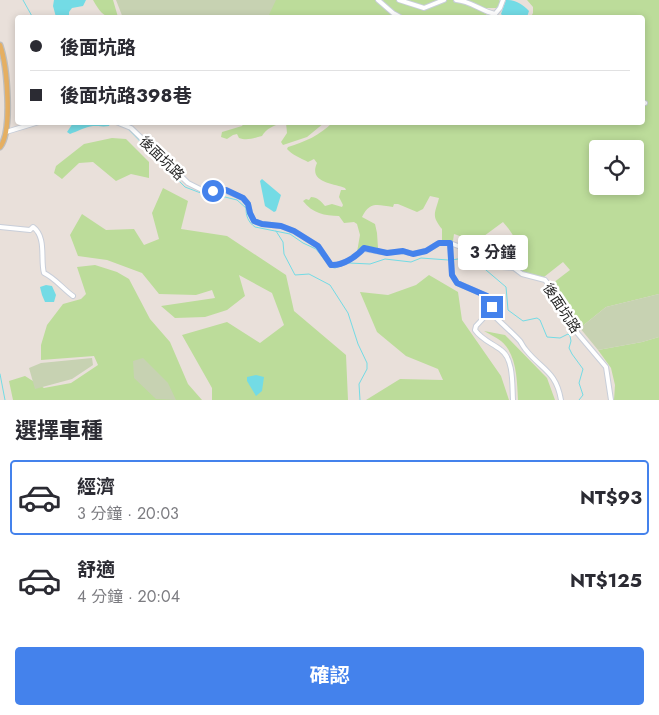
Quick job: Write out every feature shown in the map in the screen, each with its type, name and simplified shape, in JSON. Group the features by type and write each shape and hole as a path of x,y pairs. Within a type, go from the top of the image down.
{"main road":[{"path":"0,46 6,74 6,132 0,148"}],"street":[{"path":"378,0 397,15"},
{"path":"399,0 424,8 444,0"},
{"path":"456,0 466,1 486,12 495,14 503,0"},
{"path":"6,132 29,125"},
{"name":"後面坑路","path":"125,125 188,183 200,189 226,190 243,198 248,204 254,221 281,226 294,231 318,246 331,265 337,266 345,262 358,255 364,248 387,253 403,251 413,254 426,251 439,243 450,243 466,249 486,261 502,267 514,268 522,274 547,282 568,322 606,367 611,400"},
{"path":"0,227 30,230 33,227 37,230 44,252 42,267 44,274 52,277 73,296"},
{"path":"450,243 452,275 457,283 487,296 490,300 492,307 476,326 475,330 480,337 503,351 508,359 513,400"},
{"path":"490,310 496,319 544,366 555,381 561,400"}],"green space":[{"path":"93,0 113,0 117,15 105,15"},
{"path":"116,0 276,0 269,15 122,15"},
{"path":"264,0 375,0 394,15 264,15"},
{"path":"383,0 499,0 501,2 497,8 484,8 484,13 488,15 400,15 385,6"},
{"path":"527,0 659,0 659,294 606,307 580,328 568,312 553,283 570,270 563,262 544,277 526,273 518,266 506,264 514,251 516,243 513,235 503,222 484,236 490,243 490,248 481,254 475,253 473,250 484,248 475,241 454,234 453,241 442,241 442,229 435,217 439,198 430,196 423,209 417,212 398,204 394,204 393,207 371,206 362,217 375,224 378,248 364,246 357,252 360,235 357,224 354,222 344,223 339,216 319,213 303,201 313,197 325,206 332,204 342,207 343,205 339,197 341,190 346,190 345,188 319,178 316,175 317,163 314,159 308,162 287,149 317,135 330,125 645,125 645,15 532,15 533,7"},
{"path":"276,125 262,136 253,138 242,139 237,134 227,139 221,137 222,132 242,126"},
{"path":"286,125 322,125 307,137 283,145 281,142 287,133"},
{"path":"112,138 126,139 149,162 149,178 131,174 116,181 93,162 79,163 62,179 54,173 56,166 84,144"},
{"path":"163,188 188,201 181,229 227,236 286,275 294,311 346,355 348,400 212,400 212,388 182,335 227,322 260,343 284,325 272,293 239,275 245,296 227,310 205,317 175,318 161,306 215,298 212,290 196,295 159,294 142,273 107,260 78,256 70,235 82,214 106,230 134,229 144,245 159,239 152,213"},
{"path":"95,265 117,272 129,279 150,319 170,342 188,384 202,400 13,400 9,381 25,376 44,388 71,383 98,365 94,356 41,360 41,345 47,325 63,304 81,299 86,294 77,267"},
{"path":"429,275 458,292 462,320 501,376 509,400 366,400 400,379 443,380 438,369 406,356 377,332 360,292 388,295 416,285"},
{"path":"659,294 659,337 598,350 580,328 606,307"},
{"path":"484,331 505,335 547,378 555,400 518,400 515,368 510,353 501,341"},
{"path":"659,337 659,400 614,400 615,385 611,368 598,350"},
{"path":"92,358 93,365 72,379 35,389 29,368 41,363"},
{"path":"143,358 168,383 176,400 156,399 134,378 133,361"}],"water":[{"path":"54,0 86,0 83,6 72,8 69,15 55,15 53,6"},
{"path":"506,0 516,2 529,11 528,15 501,14"},
{"path":"72,125 110,125 84,128 70,134 67,132"},
{"path":"262,179 281,195 274,212 265,206 260,181"},
{"path":"52,286 56,295 54,302 45,302 40,287"},
{"path":"256,375 264,377 262,391 256,396 247,381 247,377"}],"waterway":[{"path":"23,0 31,15"},
{"path":"126,127 185,187 206,195 237,200 246,208 248,219 255,227 290,234 316,249 330,267 335,268 349,263 370,264 385,259 411,262 421,258 448,260"},
{"path":"276,231 283,242 284,254 295,275 309,274 330,285 348,313 358,344 367,363 367,369 359,384 360,400"},
{"path":"452,260 469,257 473,259 506,287 508,310 523,321 537,318 540,320 547,337 560,338 568,334 570,336 569,348 583,369 579,383 583,395 579,400"},
{"path":"0,374 5,400"}],"route":[{"path":"213,191 226,190 233,195 243,198 248,204 254,221 281,226 294,231 318,246 331,265 334,266 358,255 364,248 387,253 403,251 413,254 426,251 439,243 450,243 452,275 457,283 487,296 492,307"}]}
